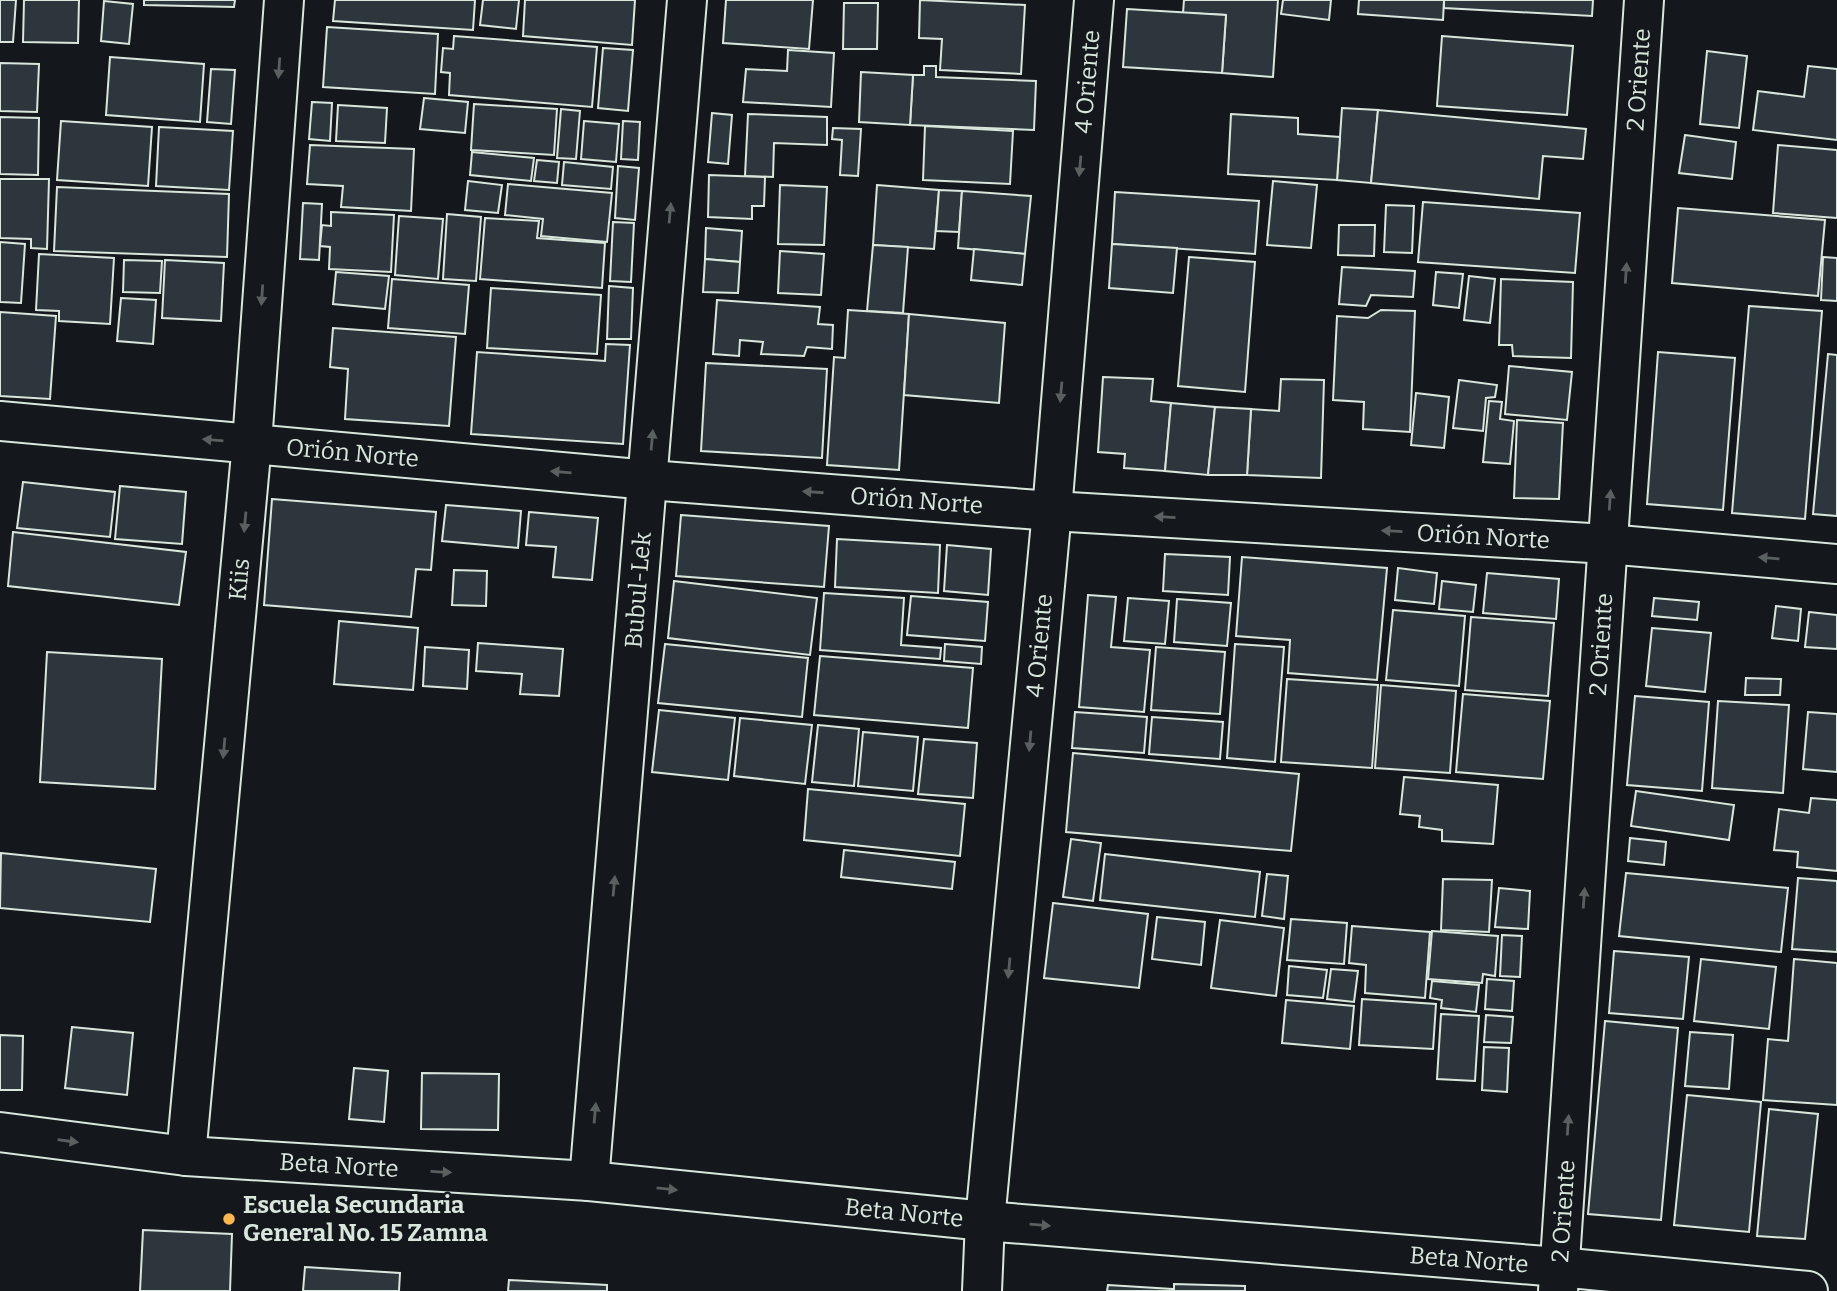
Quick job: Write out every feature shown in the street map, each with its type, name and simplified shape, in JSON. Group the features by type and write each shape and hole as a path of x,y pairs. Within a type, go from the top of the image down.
{"street":[{"name":"Kiis","path":"186,1156 252,443 284,0"},
{"name":"Bubul-Lek","path":"589,1181 687,0"},
{"name":"4 Oriente","path":"982,1291 985,1221 1052,511 1094,0"},
{"name":"2 Oriente","path":"1558,1279 1644,0"},
{"name":"Orión Norte","path":"0,421 649,480 1052,511 1607,544 1837,565"},
{"name":"Beta Norte","path":"0,1132 186,1156 589,1181 1558,1279 1808,1291"}],"building":[{"path":"0,0 16,0 13,42 0,42"},
{"path":"24,0 79,0 78,43 23,42"},
{"path":"144,0 235,0 234,7 144,5"},
{"path":"335,0 475,0 473,30 333,21"},
{"path":"483,0 519,0 516,29 480,25"},
{"path":"525,0 635,0 632,45 523,36"},
{"path":"726,0 813,0 809,49 723,43"},
{"path":"920,0 1025,5 1021,74 940,70 942,39 919,38"},
{"path":"1184,0 1278,0 1273,77 1222,73 1226,15 1183,13"},
{"path":"1283,0 1331,0 1329,20 1281,14"},
{"path":"1359,0 1444,0 1443,20 1358,14"},
{"path":"1444,0 1593,0 1592,16 1444,8"},
{"path":"104,1 133,4 129,44 101,41"},
{"path":"844,3 878,3 877,49 843,49"},
{"path":"1127,9 1226,15 1222,73 1123,67"},
{"path":"327,27 438,34 435,94 323,87"},
{"path":"454,36 597,47 592,107 449,95 450,73 441,72 443,48 453,49"},
{"path":"1442,36 1573,46 1567,115 1437,106"},
{"path":"603,48 633,50 628,111 598,108"},
{"path":"788,50 834,53 831,107 743,102 746,69 787,71"},
{"path":"1707,51 1747,56 1739,128 1700,124"},
{"path":"110,57 204,64 200,122 106,115"},
{"path":"0,63 39,64 37,112 0,111"},
{"path":"924,66 936,66 936,77 1036,81 1034,130 910,125 913,75 924,75"},
{"path":"1808,66 1837,69 1837,140 1753,130 1758,91 1804,97"},
{"path":"211,69 235,70 231,124 207,122"},
{"path":"861,72 913,75 910,125 859,122"},
{"path":"424,98 468,102 465,133 420,129"},
{"path":"312,102 332,103 330,141 309,139"},
{"path":"474,104 557,109 554,155 471,150"},
{"path":"338,105 387,108 385,143 336,141"},
{"path":"1342,108 1378,110 1371,183 1337,180"},
{"path":"561,109 580,111 576,159 557,158"},
{"path":"1378,110 1586,129 1583,159 1543,156 1539,199 1371,183"},
{"path":"712,113 732,115 728,164 708,162"},
{"path":"748,114 827,117 827,145 774,143 773,177 745,176"},
{"path":"1231,114 1298,118 1298,134 1340,137 1337,180 1228,174"},
{"path":"0,117 39,118 38,175 0,174"},
{"path":"61,121 152,127 148,186 57,180"},
{"path":"584,121 619,124 616,162 581,159"},
{"path":"623,121 640,122 638,160 621,159"},
{"path":"925,126 1013,131 1010,184 923,180"},
{"path":"159,127 233,131 229,190 156,186"},
{"path":"833,128 861,129 858,176 840,175 842,140 832,139"},
{"path":"1685,135 1736,142 1732,179 1679,173"},
{"path":"310,145 414,149 411,211 341,207 343,186 307,184"},
{"path":"1778,145 1837,150 1837,218 1773,213"},
{"path":"472,152 534,158 531,181 470,175"},
{"path":"537,160 559,162 557,183 534,181"},
{"path":"564,162 613,167 611,189 562,185"},
{"path":"618,166 639,168 635,220 615,218"},
{"path":"709,175 765,177 764,206 752,206 752,219 708,217"},
{"path":"0,179 49,179 47,249 31,248 31,239 0,238"},
{"path":"468,181 502,185 498,213 465,210"},
{"path":"1273,181 1317,185 1311,248 1267,245"},
{"path":"508,184 612,193 607,242 541,236 543,219 505,215"},
{"path":"780,185 827,187 824,245 778,244"},
{"path":"877,185 939,190 934,249 873,245"},
{"path":"57,187 229,194 227,257 54,251"},
{"path":"939,190 962,191 959,232 936,231"},
{"path":"962,191 1031,196 1025,254 958,248"},
{"path":"1115,192 1259,201 1255,254 1112,244"},
{"path":"1423,202 1580,213 1575,273 1418,262"},
{"path":"303,203 322,204 319,260 300,259"},
{"path":"1386,205 1414,206 1412,253 1384,252"},
{"path":"1678,208 1825,220 1818,296 1672,283"},
{"path":"331,212 394,215 391,272 329,269 330,247 320,246 322,225 331,226"},
{"path":"447,214 481,217 476,281 443,279"},
{"path":"399,216 443,219 438,279 395,275"},
{"path":"485,218 539,221 537,238 605,243 602,288 480,279"},
{"path":"613,222 634,223 631,282 610,281"},
{"path":"1339,225 1375,225 1374,256 1338,255"},
{"path":"706,228 742,231 740,262 705,259"},
{"path":"0,242 25,244 21,303 0,302"},
{"path":"1112,244 1177,248 1173,293 1109,288"},
{"path":"873,245 908,247 903,313 867,311"},
{"path":"974,249 1025,254 1022,285 971,280"},
{"path":"780,251 824,254 821,295 778,293"},
{"path":"39,254 114,258 110,324 59,321 59,311 36,310"},
{"path":"1189,257 1255,262 1245,392 1178,386"},
{"path":"1823,257 1837,258 1837,301 1821,300"},
{"path":"705,259 740,262 738,293 703,292"},
{"path":"124,260 162,261 160,293 123,292"},
{"path":"165,260 224,263 221,321 162,318"},
{"path":"1342,267 1415,271 1413,297 1371,295 1366,306 1339,304"},
{"path":"336,272 389,276 385,309 333,304"},
{"path":"1436,272 1463,274 1459,308 1433,305"},
{"path":"1469,276 1495,279 1490,323 1464,320"},
{"path":"392,279 469,285 465,334 388,328"},
{"path":"1501,279 1573,282 1571,358 1513,356 1512,345 1499,345"},
{"path":"609,286 633,288 631,339 607,339"},
{"path":"491,288 601,295 597,354 487,348"},
{"path":"121,298 156,300 153,344 117,341"},
{"path":"717,300 820,307 818,324 833,325 832,349 807,347 804,356 761,354 763,342 740,340 739,356 713,354"},
{"path":"1749,306 1822,311 1805,519 1732,513"},
{"path":"848,310 909,314 899,470 827,465 834,357 845,358"},
{"path":"1381,310 1415,311 1410,432 1363,429 1364,402 1333,400 1337,316 1368,318"},
{"path":"0,312 56,316 50,399 0,396"},
{"path":"909,314 1005,323 999,403 904,395"},
{"path":"333,328 456,337 449,426 345,419 348,369 330,367"},
{"path":"606,344 630,345 623,444 471,434 477,352 605,361"},
{"path":"1658,352 1735,358 1723,510 1647,504"},
{"path":"1828,354 1837,355 1837,516 1813,514"},
{"path":"706,363 827,369 822,458 701,451"},
{"path":"1509,366 1572,372 1567,420 1505,414"},
{"path":"1103,377 1153,379 1151,401 1171,403 1165,471 1124,468 1125,454 1098,452"},
{"path":"1281,379 1324,380 1321,478 1247,475 1251,409 1279,411"},
{"path":"1459,380 1497,385 1495,397 1486,398 1483,431 1453,428"},
{"path":"1416,393 1449,397 1444,448 1411,445"},
{"path":"1489,401 1502,402 1500,419 1514,421 1510,464 1483,462"},
{"path":"1171,403 1215,407 1208,475 1165,471"},
{"path":"1215,407 1251,409 1247,475 1208,475"},
{"path":"1517,420 1563,423 1559,499 1514,498"},
{"path":"23,482 115,492 110,537 17,528"},
{"path":"120,486 186,492 182,544 115,539"},
{"path":"272,499 436,512 431,570 416,569 411,617 264,605"},
{"path":"446,505 521,511 518,548 442,541"},
{"path":"529,512 598,518 592,580 553,577 556,547 526,545"},
{"path":"681,515 829,526 824,587 676,576"},
{"path":"13,532 186,552 179,605 8,586"},
{"path":"837,539 940,545 938,593 835,587"},
{"path":"947,545 991,549 988,595 944,591"},
{"path":"1165,554 1230,557 1228,595 1163,591"},
{"path":"1242,557 1387,568 1377,680 1288,673 1290,640 1236,636"},
{"path":"1398,568 1437,573 1434,604 1395,600"},
{"path":"454,570 487,571 486,606 452,605"},
{"path":"1487,573 1559,579 1556,619 1483,613"},
{"path":"674,581 817,598 810,655 668,638"},
{"path":"1442,581 1476,585 1473,612 1439,609"},
{"path":"824,593 904,598 901,645 941,648 940,659 820,650"},
{"path":"1088,595 1116,597 1111,647 1150,650 1144,712 1079,707"},
{"path":"911,596 988,602 985,641 907,635"},
{"path":"1128,598 1169,601 1165,644 1124,641"},
{"path":"1654,598 1699,602 1697,620 1652,616"},
{"path":"1177,599 1231,603 1227,646 1174,642"},
{"path":"1776,606 1801,609 1798,641 1772,638"},
{"path":"1393,610 1465,616 1459,686 1386,680"},
{"path":"1809,612 1837,615 1837,649 1805,647"},
{"path":"1471,617 1554,623 1548,696 1465,690"},
{"path":"339,621 418,628 413,690 334,684"},
{"path":"1652,628 1711,633 1705,692 1646,686"},
{"path":"478,643 563,649 559,696 520,694 522,674 476,671"},
{"path":"665,644 808,658 802,717 658,703"},
{"path":"945,644 982,647 981,664 944,661"},
{"path":"1235,644 1284,647 1275,762 1227,758"},
{"path":"425,647 469,650 467,689 423,686"},
{"path":"1156,647 1225,652 1220,714 1151,710"},
{"path":"47,652 162,659 155,789 40,782"},
{"path":"820,656 973,668 968,728 814,715"},
{"path":"1746,678 1781,679 1780,695 1745,695"},
{"path":"1287,679 1378,685 1372,768 1281,762"},
{"path":"1381,685 1456,691 1450,773 1375,768"},
{"path":"1463,694 1550,701 1543,779 1456,772"},
{"path":"1635,696 1709,702 1702,791 1627,785"},
{"path":"1718,701 1789,705 1783,793 1712,788"},
{"path":"659,710 735,718 728,780 652,772"},
{"path":"1075,712 1147,717 1144,753 1072,748"},
{"path":"1808,712 1837,714 1837,772 1803,769"},
{"path":"1152,717 1223,722 1220,759 1149,754"},
{"path":"740,718 812,725 805,784 734,776"},
{"path":"818,725 859,729 854,786 812,782"},
{"path":"863,732 918,737 913,791 858,786"},
{"path":"924,739 977,743 973,798 918,794"},
{"path":"1073,753 1299,774 1291,851 1066,832"},
{"path":"1404,777 1498,785 1493,844 1442,841 1442,830 1419,827 1420,816 1400,814"},
{"path":"808,789 965,804 960,856 804,840"},
{"path":"1636,791 1734,805 1729,840 1631,826"},
{"path":"1811,798 1837,800 1837,871 1797,867 1798,852 1774,850 1779,809 1809,813"},
{"path":"1630,838 1666,842 1664,865 1628,861"},
{"path":"1071,839 1101,843 1093,901 1063,897"},
{"path":"844,850 955,862 952,889 841,877"},
{"path":"1,853 156,869 150,922 0,908"},
{"path":"1105,854 1260,872 1255,917 1100,900"},
{"path":"1626,873 1788,888 1781,952 1619,936"},
{"path":"1267,874 1288,876 1284,919 1262,916"},
{"path":"1798,878 1837,881 1837,952 1792,949"},
{"path":"1443,879 1492,880 1489,932 1441,930"},
{"path":"1499,888 1530,891 1528,929 1495,927"},
{"path":"1053,903 1148,914 1139,988 1044,978"},
{"path":"1157,917 1205,922 1201,965 1152,959"},
{"path":"1291,919 1347,923 1344,964 1287,960"},
{"path":"1220,920 1284,928 1276,996 1211,988"},
{"path":"1352,926 1430,932 1425,998 1365,993 1366,965 1349,963"},
{"path":"1432,931 1498,936 1495,976 1483,974 1482,983 1428,979"},
{"path":"1502,935 1522,936 1520,977 1500,976"},
{"path":"1614,951 1689,957 1683,1019 1609,1013"},
{"path":"1701,959 1776,967 1769,1029 1694,1021"},
{"path":"1794,959 1837,963 1837,1105 1763,1100 1768,1039 1788,1041"},
{"path":"1289,966 1327,970 1323,998 1287,995"},
{"path":"1331,969 1358,971 1354,1002 1327,999"},
{"path":"1487,979 1514,981 1512,1011 1485,1009"},
{"path":"1432,981 1479,985 1476,1012 1441,1008 1442,1000 1430,998"},
{"path":"1362,999 1436,1004 1433,1049 1359,1045"},
{"path":"1286,1000 1354,1006 1350,1049 1282,1043"},
{"path":"1441,1014 1479,1016 1475,1081 1437,1079"},
{"path":"1486,1015 1513,1017 1511,1043 1484,1042"},
{"path":"1605,1021 1678,1028 1661,1220 1588,1214"},
{"path":"72,1027 133,1033 127,1095 65,1088"},
{"path":"1690,1032 1733,1035 1729,1089 1685,1086"},
{"path":"0,1035 23,1036 22,1090 0,1090"},
{"path":"1484,1047 1509,1048 1507,1092 1482,1090"},
{"path":"354,1068 388,1071 384,1122 349,1119"},
{"path":"422,1073 499,1074 498,1130 421,1129"},
{"path":"1687,1095 1761,1102 1749,1232 1674,1225"},
{"path":"1769,1109 1818,1114 1805,1239 1757,1236"},
{"path":"143,1230 232,1234 230,1291 140,1291"},
{"path":"305,1267 400,1273 399,1291 303,1291"},
{"path":"509,1280 607,1285 607,1291 508,1291"},
{"path":"1174,1284 1245,1286 1245,1291 1174,1291"},
{"path":"1108,1285 1172,1289 1172,1291 1107,1291"}],"place":[{"name":"Escuela Secundaria General No. 15 Zamna","path":"229,1219"}]}
